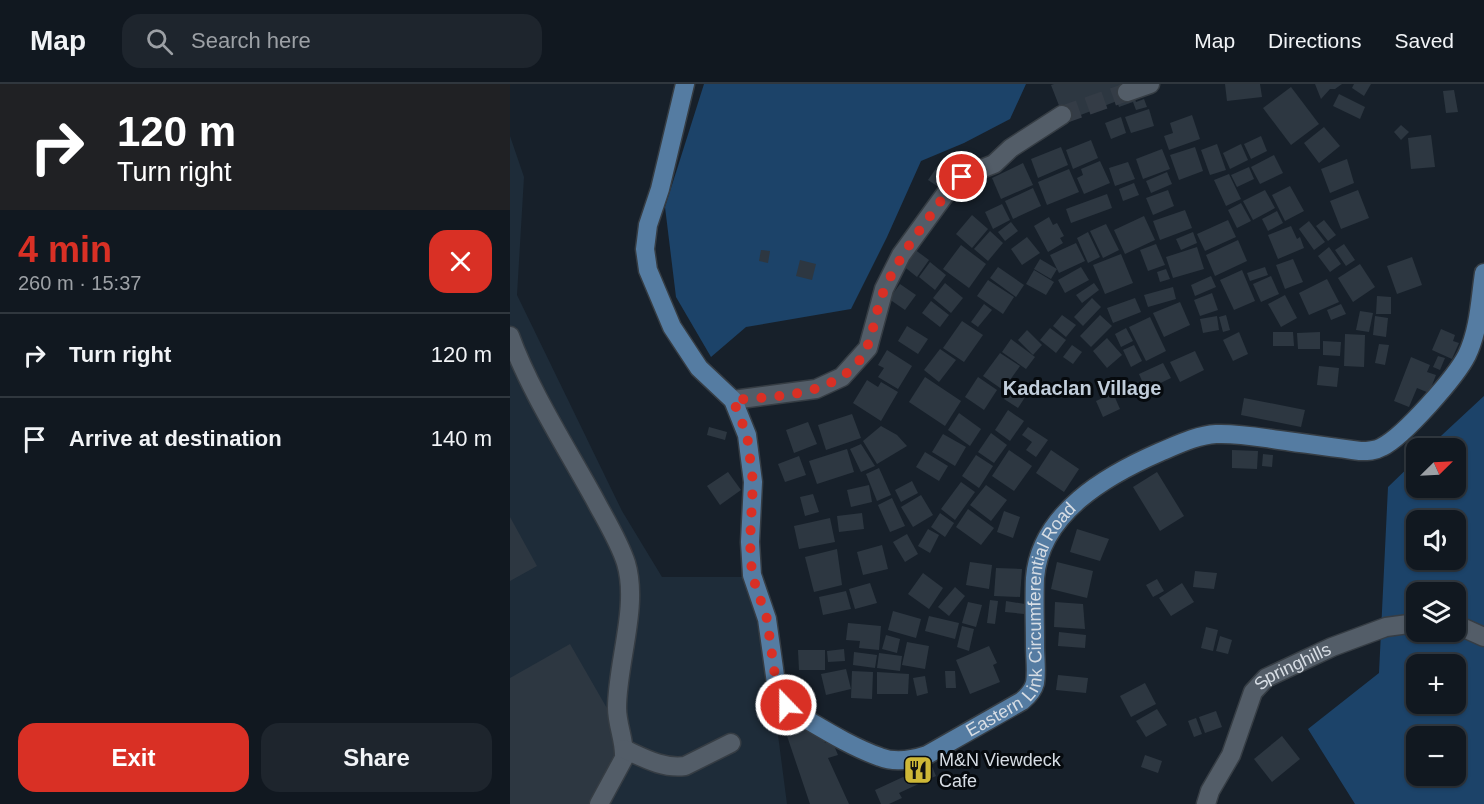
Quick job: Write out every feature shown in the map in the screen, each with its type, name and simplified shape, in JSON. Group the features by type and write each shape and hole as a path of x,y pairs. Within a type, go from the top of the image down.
{"main road":[{"name":"Eastern Link Circumferential Road","path":"685,84 660,189 648,225 645,249 648,270 672,327 699,368 733,400 747,435 753,482 750,542 752,575 767,619 776,683 782,700 792,711 881,758 900,760 927,755 1022,701 1030,694 1035,684 1036,673 1037,563 1043,546 1055,527 1095,485 1169,448 1212,434 1234,433 1360,451 1372,451 1383,447 1407,428 1453,376 1467,356 1475,334 1484,273"}],"street":[{"path":"1127,92 1150,84"},
{"path":"733,400 816,389 842,377 868,348 884,289 901,255 950,189 962,177 994,164 1011,147 1062,115"},
{"path":"510,336 531,383 610,527 626,563 630,582 627,633 618,684 617,710 624,749 621,765 599,804"},
{"name":"Springhills","path":"1206,804 1210,791 1231,755 1253,692 1266,678 1332,647 1386,627 1406,624"},
{"path":"1466,629 1484,637"},
{"path":"624,749 663,765 677,767 685,766 731,743"}],"shaded area":[{"path":"704,84 1026,84 1010,119 964,143 921,161 851,309 746,327 711,357 676,297 665,207"},
{"path":"510,136 524,177 517,295 622,511 662,577 743,577 766,643 787,804 510,804"},
{"path":"1484,396 1484,804 1355,804 1308,729 1379,673 1388,487 1406,470 1406,498 1466,498 1466,438 1439,438"}],"building":[{"path":"1124,84 1136,102 1144,99 1147,107 1136,110 1133,102 1119,107 1117,101 1065,121 1051,85"},
{"path":"1225,84 1260,84 1262,97 1227,101"},
{"path":"1315,84 1342,84 1335,89 1330,89 1321,99"},
{"path":"1354,84 1371,84 1364,96 1352,88"},
{"path":"1291,87 1319,124 1291,145 1263,108"},
{"path":"1454,90 1458,112 1446,113 1443,91"},
{"path":"1339,94 1365,107 1360,119 1333,106"},
{"path":"1149,109 1154,126 1131,133 1125,117"},
{"path":"1192,115 1200,139 1169,150 1164,136 1173,133 1170,123"},
{"path":"1121,117 1126,133 1111,139 1105,123"},
{"path":"1401,125 1409,132 1401,140 1394,132"},
{"path":"1324,127 1340,146 1319,163 1304,143"},
{"path":"1431,135 1435,167 1411,169 1408,138"},
{"path":"1261,136 1267,151 1251,159 1244,144"},
{"path":"1091,140 1098,158 1073,169 1066,150"},
{"path":"1217,144 1226,170 1210,175 1201,150"},
{"path":"1241,144 1248,160 1230,169 1223,153"},
{"path":"1061,147 1068,165 1038,178 1031,159"},
{"path":"1195,147 1203,171 1179,180 1170,155"},
{"path":"1162,149 1170,169 1143,179 1136,159"},
{"path":"1274,155 1283,173 1260,184 1251,167"},
{"path":"1347,159 1354,183 1330,193 1321,169"},
{"path":"1100,161 1110,183 1084,194 1077,178 1083,175 1081,169"},
{"path":"1128,162 1135,179 1115,186 1109,168"},
{"path":"1023,163 1033,185 1001,199 992,178"},
{"path":"939,164 951,172 940,188 928,180"},
{"path":"1249,167 1254,179 1237,187 1231,175"},
{"path":"1069,169 1079,192 1047,205 1038,182"},
{"path":"1167,172 1172,184 1151,193 1146,181"},
{"path":"1229,174 1241,199 1226,206 1214,180"},
{"path":"1134,183 1139,195 1123,201 1119,189"},
{"path":"1290,186 1304,211 1285,221 1272,195"},
{"path":"1033,188 1041,206 1013,219 1005,201"},
{"path":"1168,190 1174,206 1153,215 1146,198"},
{"path":"1265,190 1275,208 1253,220 1243,201"},
{"path":"1358,190 1369,218 1341,229 1330,201"},
{"path":"1107,194 1112,208 1071,223 1066,209"},
{"path":"1241,203 1251,221 1237,228 1228,210"},
{"path":"1002,204 1010,220 993,229 985,212"},
{"path":"1185,210 1192,228 1160,240 1153,221"},
{"path":"1277,211 1283,223 1268,231 1262,219"},
{"path":"972,215 988,229 972,248 956,234"},
{"path":"1144,216 1155,240 1125,254 1114,230"},
{"path":"1049,217 1053,225 1057,223 1064,236 1060,238 1063,243 1048,252 1034,226"},
{"path":"1228,220 1236,237 1205,251 1197,234"},
{"path":"1324,220 1336,235 1328,241 1316,226"},
{"path":"1309,221 1325,242 1314,250 1299,229"},
{"path":"1011,222 1018,231 1005,241 998,232"},
{"path":"1106,224 1119,250 1103,258 1090,231"},
{"path":"1291,226 1297,239 1300,237 1304,248 1278,259 1268,235"},
{"path":"990,231 1003,243 988,261 974,249"},
{"path":"1088,232 1100,257 1088,263 1077,238"},
{"path":"1193,232 1197,243 1181,250 1176,239"},
{"path":"1027,237 1040,253 1022,265 1011,249"},
{"path":"1238,240 1247,261 1215,276 1206,255"},
{"path":"1076,243 1085,261 1059,273 1050,255"},
{"path":"1156,244 1165,265 1148,271 1140,250"},
{"path":"1344,244 1355,260 1346,266 1335,250"},
{"path":"961,245 986,264 969,288 943,269"},
{"path":"1197,247 1204,269 1173,278 1166,257"},
{"path":"1329,247 1341,264 1330,272 1318,256"},
{"path":"914,249 929,260 917,277 902,265"},
{"path":"761,250 770,251 768,263 759,261"},
{"path":"1121,254 1133,283 1105,294 1093,265"},
{"path":"1412,257 1422,285 1397,294 1387,266"},
{"path":"1040,259 1057,269 1051,279 1034,269"},
{"path":"1293,259 1303,282 1285,289 1276,265"},
{"path":"800,260 816,264 812,280 796,276"},
{"path":"930,262 946,275 935,290 919,277"},
{"path":"1360,264 1375,287 1353,302 1338,278"},
{"path":"998,267 1024,285 1016,297 990,278"},
{"path":"1081,267 1089,280 1065,293 1058,280"},
{"path":"1265,267 1268,275 1250,281 1247,273"},
{"path":"1166,269 1170,279 1160,282 1157,272"},
{"path":"1034,270 1054,282 1046,295 1026,284"},
{"path":"1242,270 1255,301 1234,310 1220,280"},
{"path":"1211,276 1216,287 1195,296 1191,285"},
{"path":"1271,276 1279,294 1261,302 1253,284"},
{"path":"1327,279 1339,302 1309,315 1299,293"},
{"path":"988,280 1014,297 1003,314 977,296"},
{"path":"945,283 963,298 951,313 933,298"},
{"path":"1094,283 1099,290 1082,303 1076,295"},
{"path":"900,284 916,295 905,310 889,299"},
{"path":"1173,287 1176,299 1148,307 1144,295"},
{"path":"1212,293 1218,310 1200,316 1194,300"},
{"path":"1285,295 1297,318 1281,327 1268,304"},
{"path":"1377,296 1391,297 1391,314 1376,314"},
{"path":"1092,298 1101,307 1083,326 1074,317"},
{"path":"1135,298 1141,312 1113,323 1107,308"},
{"path":"931,301 949,315 940,327 922,313"},
{"path":"1180,302 1190,325 1164,337 1153,313"},
{"path":"984,304 992,310 978,327 971,322"},
{"path":"1341,304 1346,314 1331,320 1327,310"},
{"path":"1360,311 1373,313 1369,332 1356,330"},
{"path":"1062,315 1076,325 1066,337 1053,326"},
{"path":"1100,315 1112,326 1091,347 1080,336"},
{"path":"1226,315 1230,330 1223,332 1219,317"},
{"path":"1217,316 1219,330 1203,333 1200,319"},
{"path":"1375,316 1388,318 1386,337 1373,335"},
{"path":"1150,317 1166,351 1146,361 1129,327"},
{"path":"962,321 983,335 964,362 943,348"},
{"path":"907,326 928,339 918,354 898,341"},
{"path":"1050,328 1066,340 1056,353 1040,340"},
{"path":"1126,328 1133,341 1121,347 1115,334"},
{"path":"1441,329 1455,335 1453,341 1459,343 1452,359 1432,350"},
{"path":"1027,330 1042,345 1033,355 1018,340"},
{"path":"1239,332 1248,354 1233,361 1223,340"},
{"path":"1273,332 1293,332 1294,346 1273,346"},
{"path":"1320,332 1320,349 1298,349 1297,333"},
{"path":"1345,334 1365,335 1364,367 1344,366"},
{"path":"1107,338 1122,355 1107,368 1093,351"},
{"path":"1011,339 1035,357 1026,369 1002,352"},
{"path":"1323,341 1341,342 1340,356 1323,355"},
{"path":"1379,344 1389,345 1385,365 1375,363"},
{"path":"1072,345 1082,352 1073,364 1063,357"},
{"path":"1134,345 1142,361 1131,367 1123,350"},
{"path":"940,349 956,360 939,382 924,370"},
{"path":"887,350 912,366 898,389 878,377 884,368 878,365"},
{"path":"1195,351 1204,370 1180,382 1170,362"},
{"path":"1000,353 1020,366 1003,390 983,376"},
{"path":"1438,356 1445,358 1440,370 1433,367"},
{"path":"1411,357 1430,365 1427,372 1436,375 1429,393 1417,388 1409,407 1394,401"},
{"path":"1163,363 1171,378 1146,390 1139,374"},
{"path":"1319,366 1339,368 1337,387 1317,385"},
{"path":"925,377 961,401 945,426 909,402"},
{"path":"978,377 997,390 984,410 965,397"},
{"path":"867,380 878,387 881,382 898,392 881,421 853,403"},
{"path":"1017,380 1031,388 1018,408 1004,399"},
{"path":"1113,393 1120,409 1103,417 1096,401"},
{"path":"1244,398 1305,410 1301,427 1241,415"},
{"path":"1008,410 1024,421 1010,441 995,430"},
{"path":"959,413 981,429 970,446 948,430"},
{"path":"852,414 861,438 826,450 818,425"},
{"path":"808,422 817,444 794,453 786,430"},
{"path":"881,426 897,435 907,446 877,464 863,441"},
{"path":"709,427 727,432 725,440 707,435"},
{"path":"1028,427 1048,440 1036,457 1026,450 1032,442 1022,435"},
{"path":"991,433 1007,445 994,463 978,452"},
{"path":"943,434 966,447 955,466 932,452"},
{"path":"861,444 875,466 861,472 850,449"},
{"path":"847,449 854,472 817,484 809,461"},
{"path":"1009,450 1032,466 1014,491 992,476"},
{"path":"1051,450 1079,469 1064,492 1036,473"},
{"path":"1232,450 1258,451 1257,469 1232,468"},
{"path":"925,452 948,466 939,481 916,467"},
{"path":"1263,454 1273,455 1272,467 1262,466"},
{"path":"976,455 993,466 979,488 962,476"},
{"path":"799,456 806,475 785,482 778,464"},
{"path":"879,468 891,495 877,501 866,474"},
{"path":"728,472 741,490 720,505 707,486"},
{"path":"1157,472 1184,516 1160,531 1133,487"},
{"path":"912,481 918,493 901,502 895,490"},
{"path":"961,482 975,492 955,520 941,509"},
{"path":"869,485 872,502 851,507 847,490"},
{"path":"986,485 1007,500 991,521 970,505"},
{"path":"813,494 819,512 805,516 800,497"},
{"path":"921,495 933,515 913,527 901,507"},
{"path":"892,498 905,526 890,532 878,505"},
{"path":"968,509 994,528 981,545 956,527"},
{"path":"1004,511 1020,517 1013,538 997,532"},
{"path":"862,513 864,529 839,532 837,516"},
{"path":"940,513 954,523 945,537 931,527"},
{"path":"510,517 537,566 510,581"},
{"path":"830,518 835,542 799,549 794,526"},
{"path":"928,529 939,535 930,553 918,546"},
{"path":"1077,529 1109,539 1100,561 1070,552"},
{"path":"907,534 918,554 905,562 893,542"},
{"path":"882,545 888,569 863,575 857,552"},
{"path":"837,549 842,585 814,592 805,557"},
{"path":"970,562 992,565 989,589 966,585"},
{"path":"1057,562 1093,571 1087,598 1051,589"},
{"path":"996,568 1022,569 1020,597 994,596"},
{"path":"1195,571 1217,573 1214,589 1193,587"},
{"path":"923,573 943,588 929,609 908,594"},
{"path":"1157,579 1164,591 1153,597 1146,585"},
{"path":"870,583 877,603 855,609 849,589"},
{"path":"1182,583 1194,602 1171,616 1159,598"},
{"path":"955,587 965,596 949,616 938,607"},
{"path":"846,591 851,609 823,615 819,597"},
{"path":"990,600 998,601 995,624 987,623"},
{"path":"1006,601 1025,604 1024,614 1005,612"},
{"path":"968,602 982,605 976,627 962,623"},
{"path":"1055,602 1083,604 1085,629 1054,627"},
{"path":"893,611 921,619 916,638 888,630"},
{"path":"929,616 959,623 955,639 925,631"},
{"path":"848,623 881,626 879,650 859,648 860,641 846,640"},
{"path":"962,626 974,629 969,651 957,647"},
{"path":"1206,627 1218,630 1213,651 1201,648"},
{"path":"1059,632 1086,635 1085,648 1058,646"},
{"path":"886,635 900,639 897,653 882,649"},
{"path":"1220,636 1232,640 1228,654 1216,651"},
{"path":"907,642 929,646 925,669 902,665"},
{"path":"570,644 631,750 612,761 624,780 596,796 601,804 510,804 510,678"},
{"path":"989,646 997,663 993,665 1000,682 970,694 956,660"},
{"path":"844,649 845,661 828,662 827,651"},
{"path":"798,650 825,650 825,670 799,670"},
{"path":"854,652 877,655 875,668 853,665"},
{"path":"879,653 902,656 900,671 877,668"},
{"path":"846,669 851,689 826,695 821,674"},
{"path":"852,671 873,672 872,699 851,698"},
{"path":"945,671 955,671 956,688 946,688"},
{"path":"877,672 909,674 908,694 877,694"},
{"path":"1058,675 1088,678 1086,693 1056,690"},
{"path":"925,676 928,693 917,696 913,678"},
{"path":"1145,683 1156,704 1131,717 1120,696"},
{"path":"1157,709 1167,725 1146,737 1136,721"},
{"path":"1216,711 1222,727 1205,733 1199,717"},
{"path":"1196,718 1202,734 1194,737 1188,721"},
{"path":"803,725 824,739 825,743 833,743 838,755 828,758 849,804 810,804 785,730"},
{"path":"1282,736 1300,759 1272,782 1254,759"},
{"path":"1145,755 1162,761 1158,773 1141,767"},
{"path":"931,764 936,776 899,793 902,798 889,804 881,804 875,790"}],"tunnel":[{"path":"1062,115 1127,92"}],"place":[{"name":"M&N Viewdeck Cafe","path":"918,770"}],"district":[{"name":"Kadaclan Village","path":"1082,388"}],"route":[{"path":"786,705 776,683 767,619 752,575 750,542 753,482 747,435 733,400 816,389 842,377 868,348 884,289 901,255 950,189 962,177"}]}
